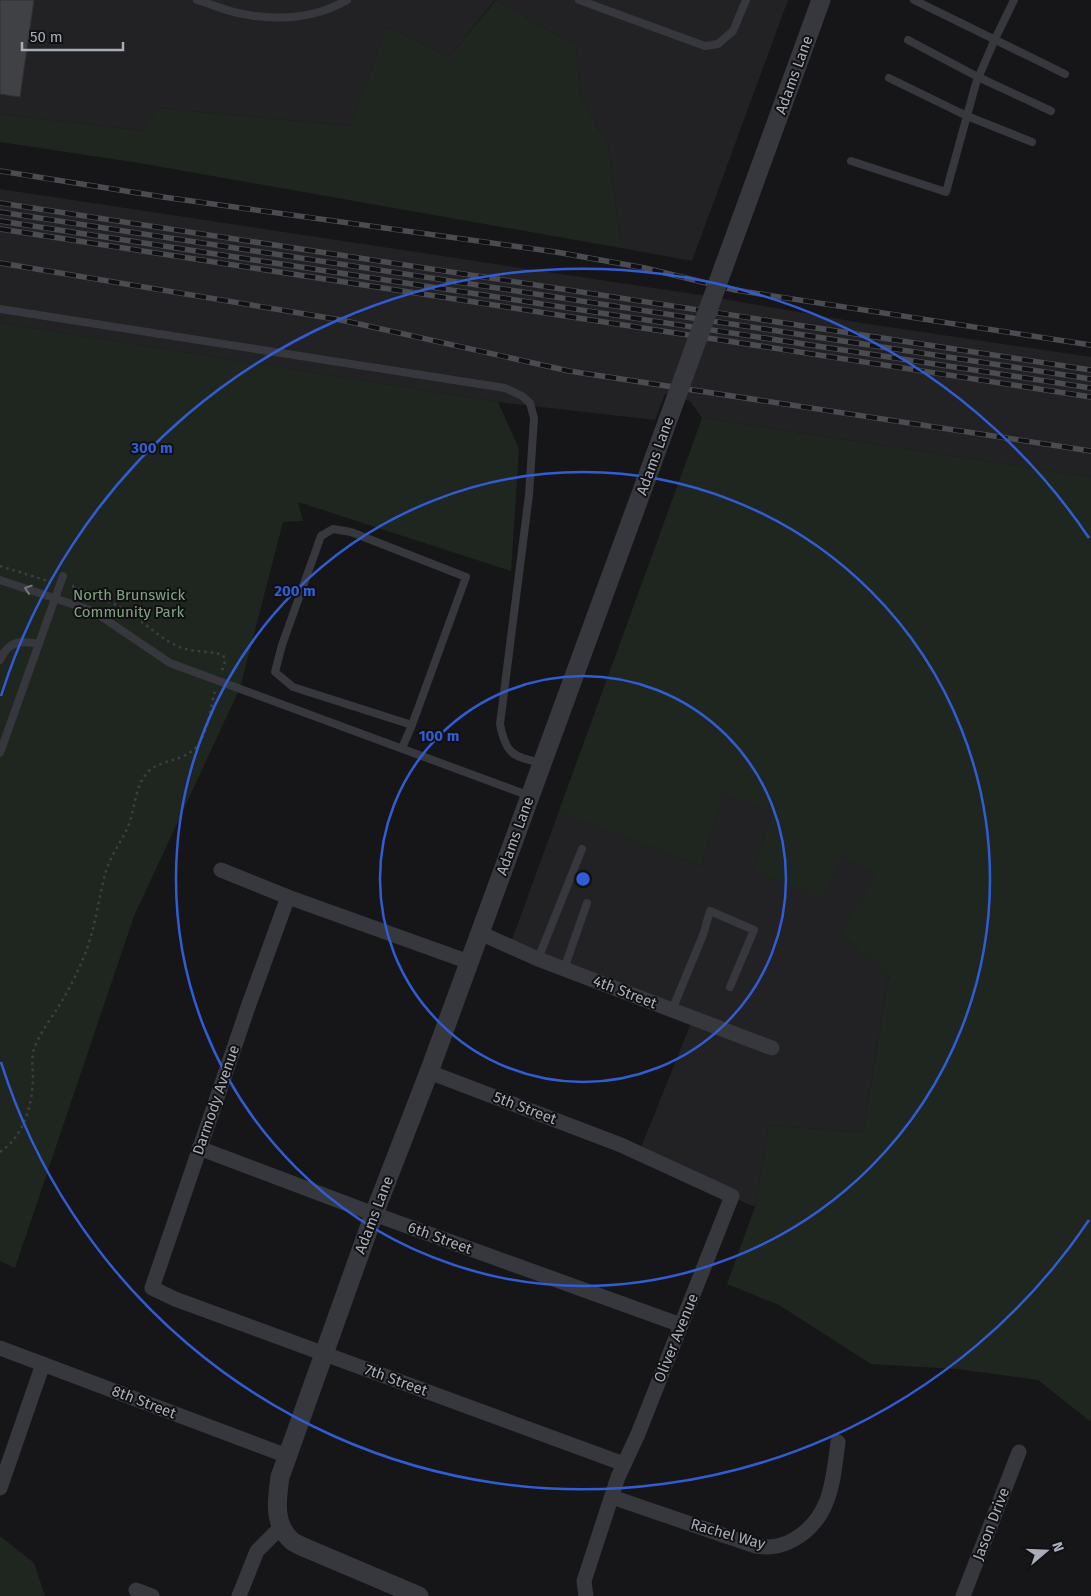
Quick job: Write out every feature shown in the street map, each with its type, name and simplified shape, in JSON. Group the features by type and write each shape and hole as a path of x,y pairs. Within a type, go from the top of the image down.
{"street":[{"name":"Adams Lane","path":"281,1527 277,1510 280,1477 374,1214 429,1072 821,0"},
{"path":"221,870 288,897 469,962"},
{"name":"Darmody Avenue","path":"168,1296 152,1288 199,1148 288,897"},
{"name":"4th Street","path":"480,933 538,959 772,1048"},
{"name":"5th Street","path":"429,1072 621,1145"},
{"name":"Oliver Avenue","path":"586,1596 584,1581 624,1464 732,1196 621,1145"},
{"name":"6th Street","path":"199,1148 374,1214 681,1325"},
{"name":"7th Street","path":"168,1296 624,1464"},
{"name":"8th Street","path":"0,1348 288,1456"},
{"path":"0,1488 43,1364"},
{"name":"Rachel Way","path":"612,1497 756,1546 768,1548 783,1545 804,1534 822,1514 832,1483 838,1442"},
{"name":"Jason Drive","path":"963,1596 1019,1452"},
{"path":"239,1596 257,1551 281,1527 290,1540 419,1596"},
{"path":"136,1590 152,1596"}],"lane":[{"path":"197,0 238,13 287,18 314,14 347,0"},
{"path":"579,0 705,46 718,44 733,31 746,0"},
{"path":"914,0 1065,74"},
{"path":"851,161 946,192 978,77 1014,0"},
{"path":"908,40 978,77 1051,111"},
{"path":"888,78 967,116 1032,142"},
{"path":"0,309 505,388 522,396 530,403 534,418 528,504 500,724 503,740 509,751 520,757 542,763"},
{"path":"402,748 412,725 466,578 351,532 333,529 321,536 282,645 275,672 293,687 412,725"},
{"path":"0,753 63,576"},
{"path":"0,580 93,611 170,662 530,796"},
{"path":"0,660 7,648 14,643 20,641 39,644"},
{"path":"538,959 582,850"},
{"path":"564,969 587,903"},
{"path":"672,1010 699,944 710,911 754,930 730,987"}],"path":[{"path":"0,566 48,581"},
{"path":"72,586 118,606 166,640 178,646 200,653 222,655 225,658 225,664 221,672"},
{"path":"0,1152 14,1140 28,1114 31,1102 34,1049 84,958 106,871 112,854 121,844 130,822 142,780 151,768 193,751 205,731 216,689"}],"shaded area":[{"path":"0,0 495,0 449,57 387,27 350,126 159,108 144,131 0,114"},
{"path":"496,0 788,0 692,261 621,248 608,146 580,95 576,46"},
{"path":"0,189 700,295 862,323 1091,357 1091,477 702,418 690,401 665,394 655,420 498,402 0,323"},
{"path":"723,792 772,811 754,870 842,855 877,874 841,934 889,974 863,1133 769,1125 755,1207 638,1155 693,1018 509,948 560,808 562,813 701,866"}],"green space":[{"path":"496,0 576,46 580,95 608,146 621,248 139,163 0,142 0,114 144,131 158,108 350,126 387,27 449,57"},
{"name":"North Brunswick Community Park","path":"0,323 498,402 519,449 511,571 298,502 303,521 283,522 240,688 134,916 15,1268 0,1261"},
{"path":"702,418 1091,477 1091,1422 1038,1380 957,1369 871,1364 779,1305 727,1284 755,1207 769,1125 863,1133 889,975 841,934 876,874 842,855 821,899 754,869 772,811 723,793 701,866 561,813 560,808"},
{"path":"0,1536 34,1563 45,1596 0,1596"}],"building":[{"path":"0,0 34,0 20,97 0,94"}],"railway":[{"path":"0,171 163,197 556,252 645,268 735,290 1091,345"},
{"path":"0,203 1091,370"},
{"path":"0,212 1091,379"},
{"path":"0,221 1091,388"},
{"path":"0,229 1091,397"},
{"path":"0,263 341,320 569,371 1091,451"}]}
